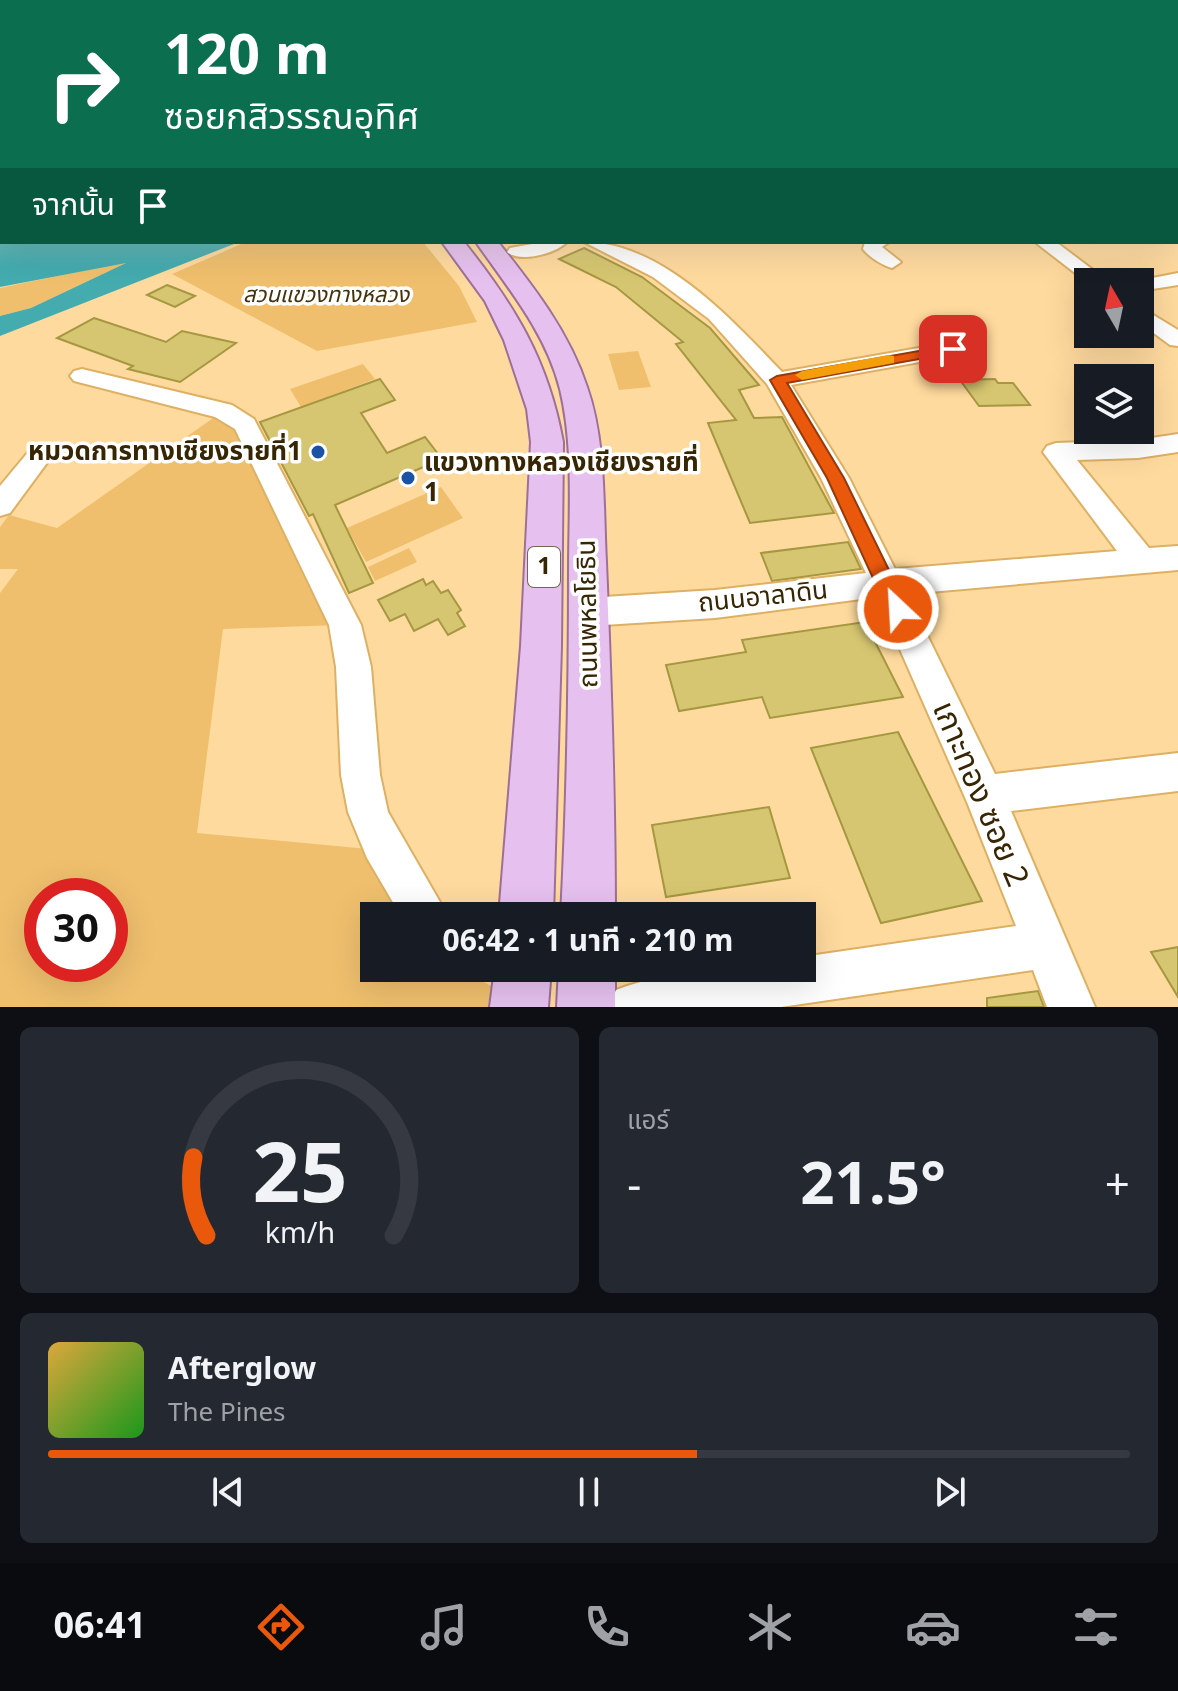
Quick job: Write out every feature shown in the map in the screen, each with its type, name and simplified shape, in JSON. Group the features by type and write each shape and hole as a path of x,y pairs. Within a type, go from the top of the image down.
{"main road":[{"path":"435,244 466,284 513,368 534,390"},
{"name":"ถนนพหลโยธิน","path":"455,244 497,300 517,340 542,409 547,442 548,482 527,902"},
{"name":"ถนนพหลโยธิน","path":"489,244 532,301 565,364 576,400 585,478 592,754 588,902"},
{"path":"512,247 546,299 565,364"},
{"path":"586,1007 587,982"}],"street":[{"path":"512,247 544,248 553,244"},
{"name":"เกาะทอง ซอย 2","path":"597,244 660,273 716,315 777,380 835,478 886,583 984,795 1071,1007"},
{"path":"875,244 872,249 892,262"},
{"path":"1047,244 1080,268"},
{"path":"1154,283 1178,279"},
{"path":"1154,323 1178,340"},
{"path":"777,380 953,349"},
{"path":"82,376 223,411 245,425 345,625 353,652 361,765 368,808 380,841 417,902"},
{"path":"1142,561 1056,452 1138,449 1178,443"},
{"path":"0,506 39,456"},
{"name":"ถนนอาลาดิน","path":"588,612 715,604 886,583 1178,558"},
{"path":"984,795 1178,772"},
{"path":"633,1007 983,952 1044,946"}],"green space":[{"name":"สวนแขวงทางหลวง","path":"241,244 425,244 459,286 477,322 317,351 172,274"},
{"path":"130,261 31,308 0,316 0,288"},
{"path":"638,351 651,387 619,390 608,354"},
{"path":"363,364 375,379 301,407 290,389"},
{"path":"216,416 231,422 339,625 223,629 197,833 368,849 399,902 360,902 360,982 484,982 491,986 489,1007 0,1007 0,593 18,569 0,569 0,527 9,515 57,528"},
{"path":"441,487 463,518 366,562 347,528"},
{"path":"409,548 417,562 375,581 368,567"}],"water":[{"path":"0,244 234,244 0,336 0,316 31,308 126,263 0,287"}],"building":[{"path":"584,248 642,277 710,328 759,385 739,390 754,418 782,417 834,513 750,523 708,423 736,420 676,344 683,342 616,287 559,259"},
{"path":"167,285 195,296 175,307 147,295"},
{"path":"94,318 166,342 182,331 236,343 180,382 128,369 133,366 57,338"},
{"name":"หมวดการทางเชียงรายที่1","path":"380,379 395,400 361,413 387,453 425,437 442,459 335,505 373,583 349,593 313,514 309,516 260,422"},
{"path":"995,379 998,383 1013,383 1030,405 979,406 960,380"},
{"path":"848,542 861,569 772,581 761,553"},
{"path":"423,579 426,585 433,581 441,593 448,590 461,610 457,613 465,626 448,635 438,619 414,631 405,614 390,621 378,600"},
{"path":"865,622 903,697 770,718 762,697 679,711 666,665 746,652 742,640"},
{"path":"898,732 982,901 881,923 811,748"},
{"path":"769,807 790,878 666,897 652,825"},
{"path":"1178,947 1178,997 1151,952"},
{"path":"1038,991 1044,1007 987,1007 987,998"}],"slow traffic":[{"path":"802,375 888,360"}],"place":[{"name":"หมวดการทางเชียงรายที่1","path":"318,452"},
{"name":"แขวงทางหลวงเชียงรายที่ 1","path":"408,478"}],"route":[{"path":"898,609 835,478 777,380 953,349"}]}
